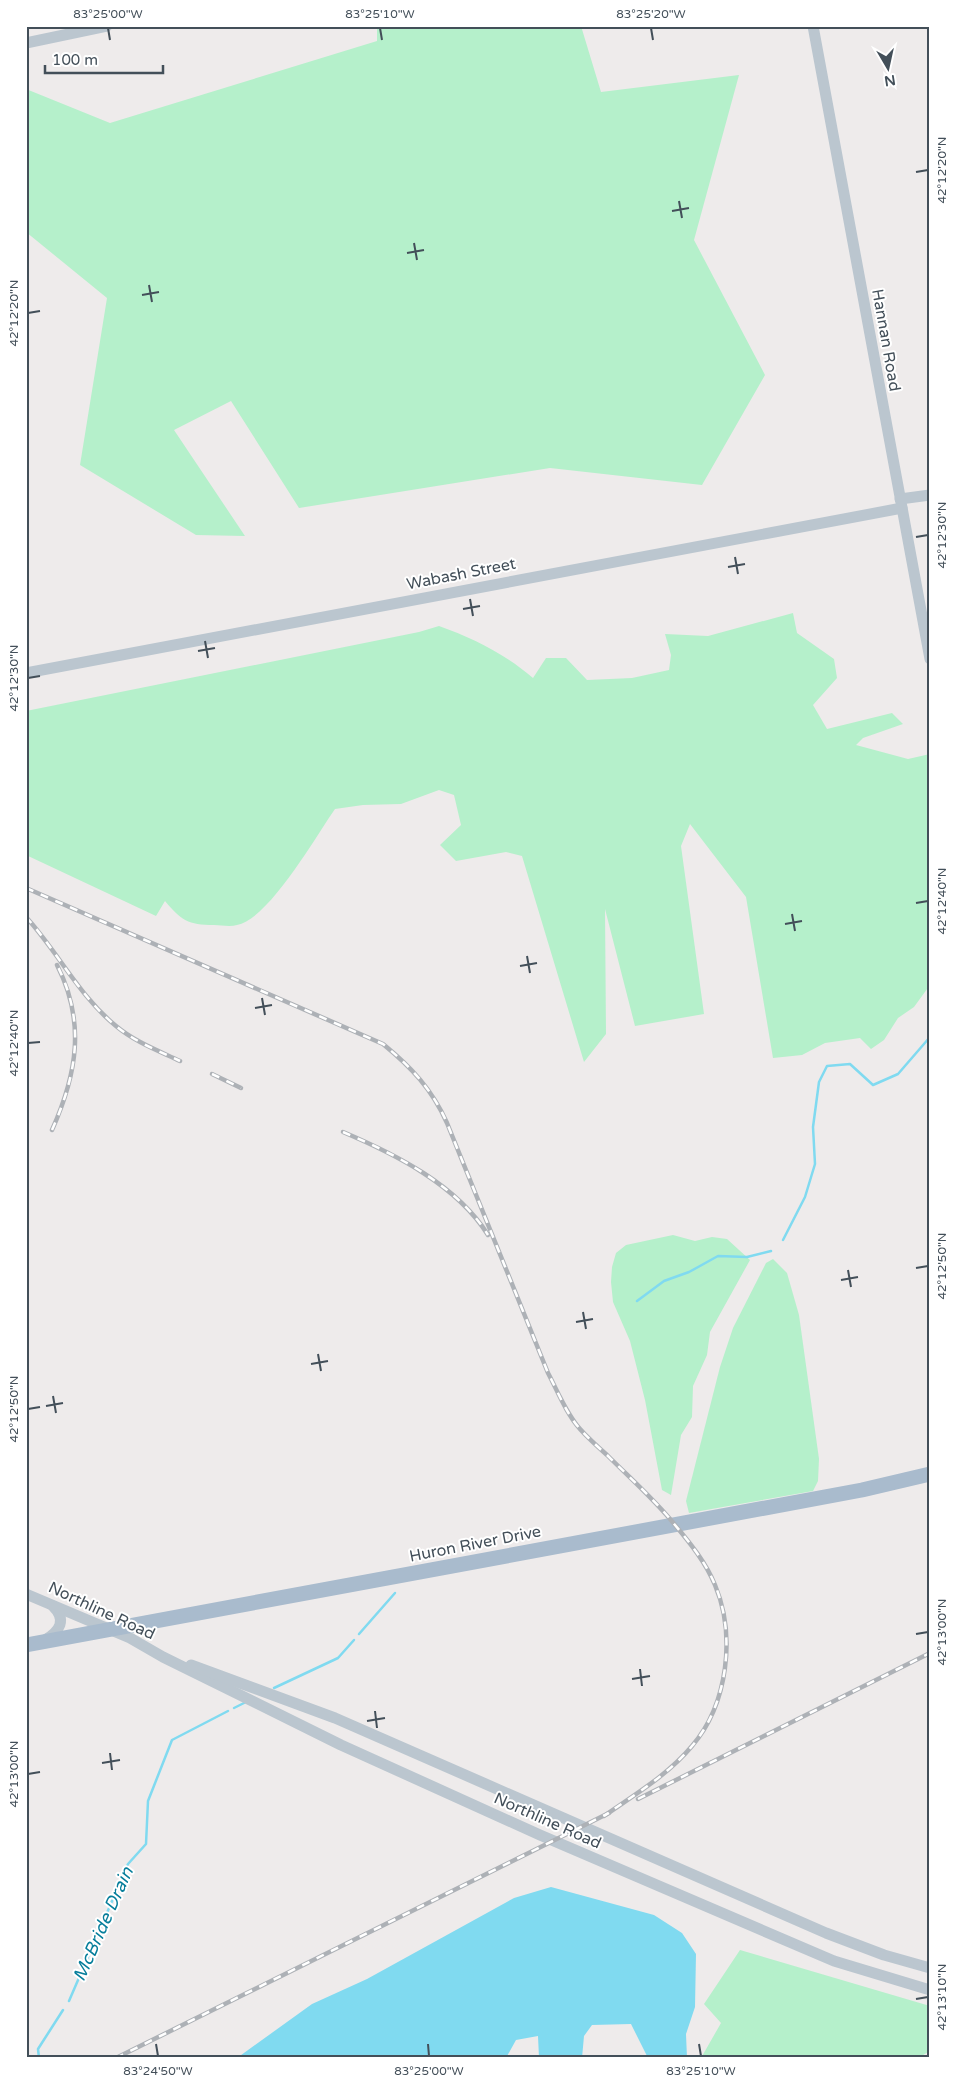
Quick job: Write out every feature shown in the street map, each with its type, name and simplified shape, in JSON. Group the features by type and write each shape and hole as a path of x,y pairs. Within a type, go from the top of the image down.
{"main road":[{"name":"Huron River Drive","path":"33,1644 854,1492 930,1474"}],"street":[{"path":"26,43 108,26"},
{"name":"Hannan Road","path":"813,26 930,659"},
{"name":"Wabash Street","path":"26,673 646,555 901,504 930,495"},
{"name":"Northline Road","path":"26,1594 110,1629 341,1745 633,1876 834,1961 930,1990"},
{"path":"33,1644 57,1632 61,1625 60,1614 52,1604"},
{"name":"Northline Road","path":"163,1657 213,1671 335,1718 811,1926 857,1945 930,1968"}],"green space":[{"path":"377,26 581,26 601,92 739,75 694,240 765,375 702,485 550,468 299,508 231,401 174,430 245,536 196,535 80,465 107,298 26,232 26,89 110,123 377,41"},
{"path":"793,613 797,633 834,659 837,678 813,705 827,729 892,713 903,724 863,738 856,745 908,759 930,754 930,985 914,1007 898,1018 884,1040 871,1049 860,1038 825,1043 802,1055 773,1058 746,897 690,824 681,846 704,1014 635,1026 605,909 606,1034 584,1062 522,856 506,852 456,861 440,845 461,825 454,795 439,790 401,804 363,805 335,809 277,893 250,919 234,926 205,925 191,922 176,913 165,901 156,916 26,855 26,711 419,632 439,626 488,648 511,661 533,678 546,658 566,658 587,680 632,678 669,670 671,655 665,634 708,636"},
{"path":"673,1235 695,1241 712,1237 727,1239 750,1260 710,1332 707,1355 693,1386 692,1417 681,1435 671,1495 662,1490 645,1400 630,1341 613,1302 611,1282 612,1267 616,1253 626,1245"},
{"path":"773,1259 787,1273 799,1315 819,1459 818,1481 813,1491 689,1513 686,1501 720,1367 733,1328 766,1263"},
{"path":"740,1950 930,2006 930,2051 918,2058 701,2058 721,2023 704,2004"}],"water":[{"path":"551,1887 654,1915 682,1933 696,1954 695,2007 686,2034 687,2058 648,2058 631,2024 592,2025 584,2036 582,2058 539,2058 538,2036 516,2040 506,2058 237,2058 312,2004 367,1979 514,1898"}],"waterway":[{"name":"McBride Drain","path":"783,1240 805,1197 815,1164 813,1127 819,1082 827,1066 850,1064 873,1085 898,1074 930,1037"},
{"name":"McBride Drain","path":"637,1301 664,1281 689,1272 718,1256 747,1257 771,1251"},
{"name":"McBride Drain","path":"359,1634 395,1593"},
{"name":"McBride Drain","path":"274,1688 338,1658 354,1640"},
{"name":"McBride Drain","path":"234,1708 246,1702"},
{"name":"McBride Drain","path":"69,2001 128,1864 146,1844 148,1801 172,1740 228,1711"},
{"name":"McBride Drain","path":"39,2058 38,2049 63,2010"}],"railway":[{"path":"26,888 383,1044 412,1070 435,1100 447,1123 548,1373 566,1409 583,1432 651,1498 687,1539 707,1569 722,1605 725,1625 725,1668 721,1690 714,1710 704,1729 692,1746 672,1766 604,1816"},
{"path":"26,917 80,988 103,1014 131,1037 180,1061"},
{"path":"52,1130 67,1089 75,1048 75,1027 72,1007 57,965"},
{"path":"212,1074 241,1088"},
{"path":"343,1132 404,1161 442,1186 460,1201 488,1235"},
{"path":"638,1799 930,1653"},
{"path":"116,2058 609,1813"}]}
